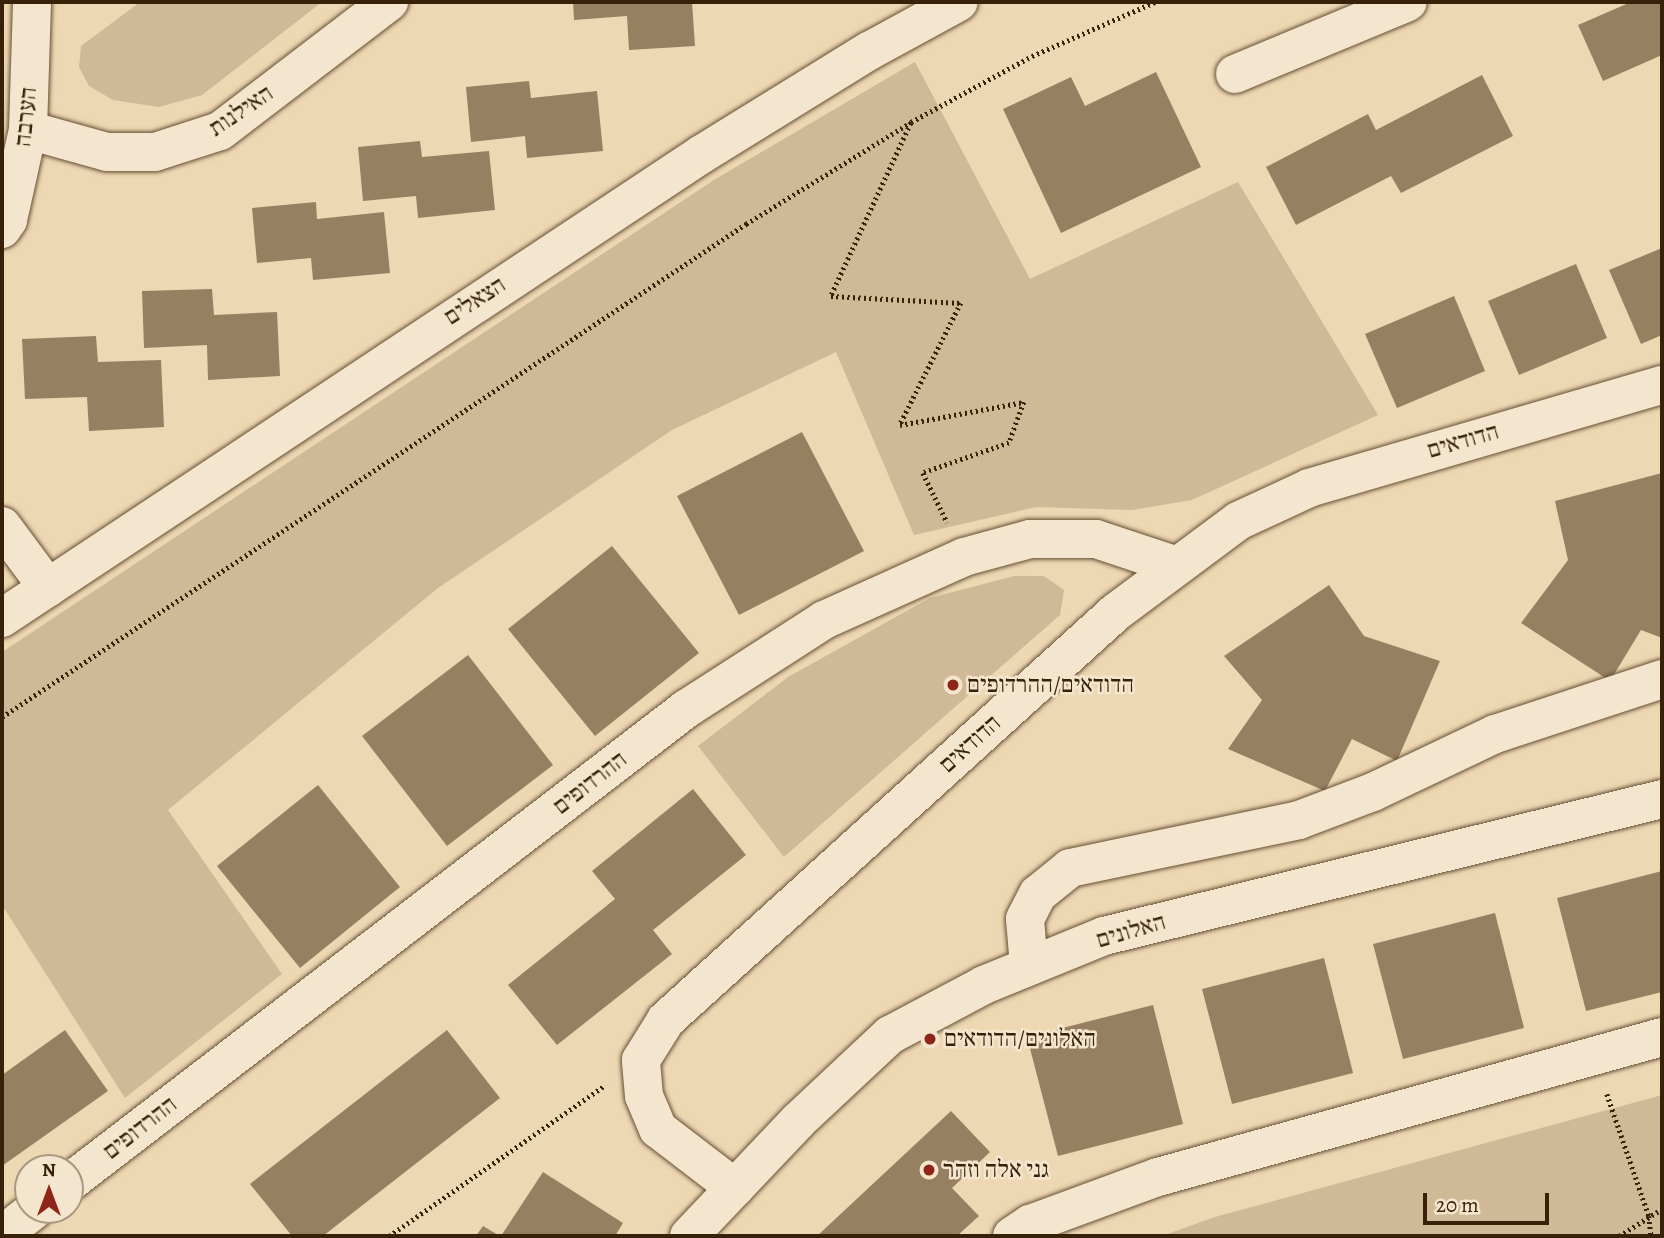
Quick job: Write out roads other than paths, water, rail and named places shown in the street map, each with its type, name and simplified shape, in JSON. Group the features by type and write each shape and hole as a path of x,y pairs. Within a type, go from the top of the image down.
{"street":[{"name":"הערבה","path":"2,229 8,220 28,130 32,2"},
{"name":"האילנות","path":"28,130 107,152 155,152 220,131 389,2"},
{"name":"הצאלים","path":"2,618 702,154 869,51 959,2"},
{"path":"1236,74 1408,2"},
{"name":"הדודאים","path":"736,1188 659,1129 644,1096 641,1060 666,1020 1174,565 1238,521 1310,488 1662,385"},
{"path":"2,526 48,588"},
{"name":"ההרדופים","path":"84,1171 686,709 824,620 964,557 1030,539 1096,539 1174,565"},
{"path":"1029,967 1025,919 1038,894 1070,868 1299,820 1373,792 1495,734 1662,679"},
{"name":"האלונים","path":"689,1236 890,1035 984,985 1104,936 1662,799"},
{"path":"1012,1236 1030,1224 1158,1177 1662,1037"},
{"path":"2,1235 16,1224"}],"place":[{"name":"הדודאים/ההרדופים","path":"953,685"},
{"name":"האלונים/הדודאים","path":"930,1039"},
{"name":"גני אלה וזהר","path":"929,1170"}]}
